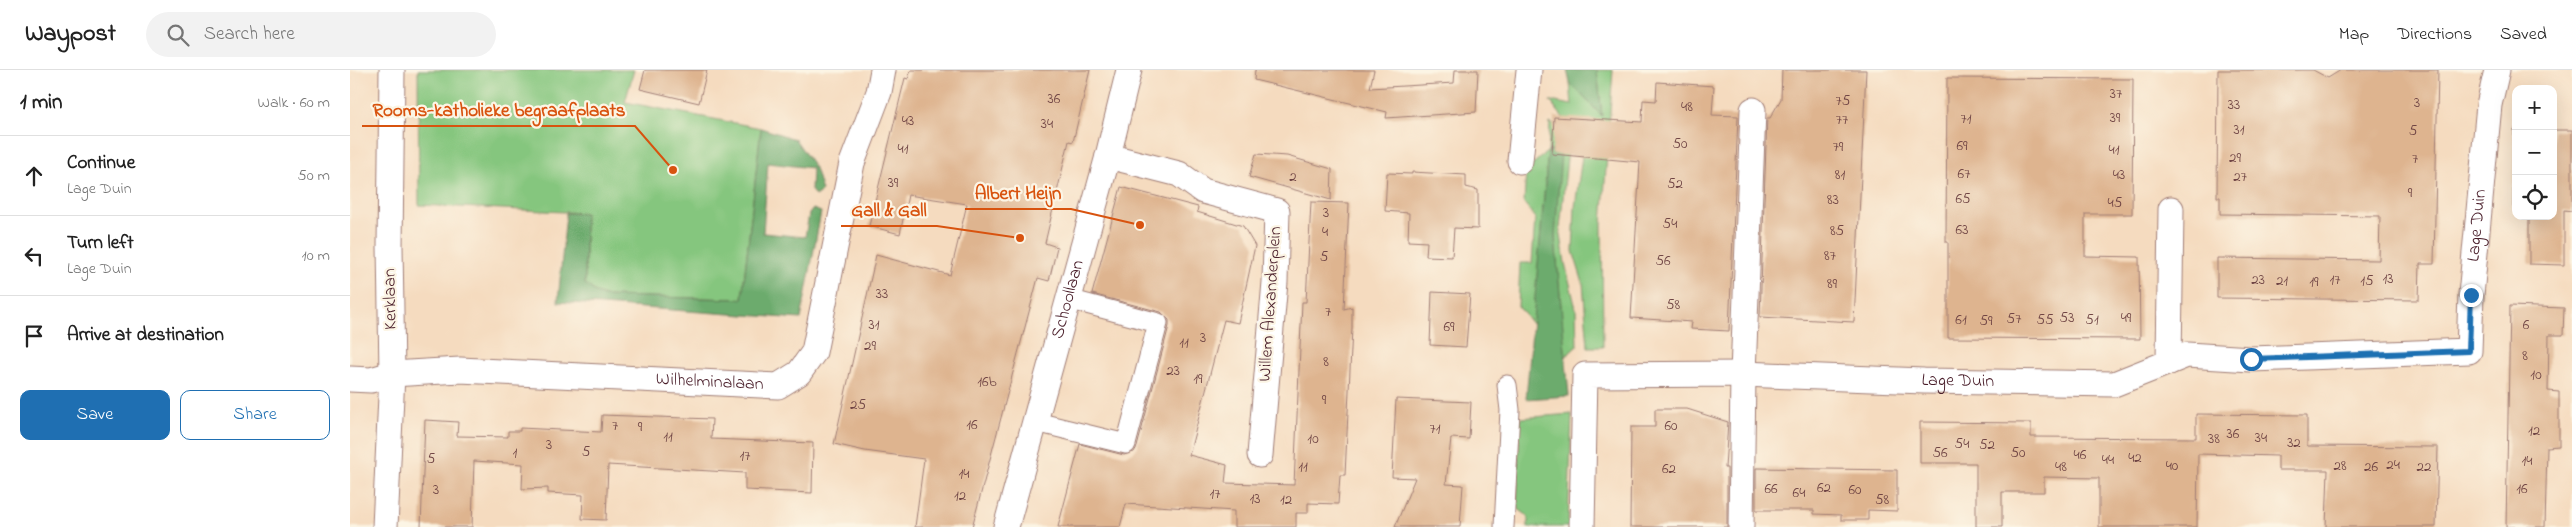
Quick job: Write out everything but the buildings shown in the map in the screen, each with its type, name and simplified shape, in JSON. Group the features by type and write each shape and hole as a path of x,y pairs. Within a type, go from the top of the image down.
{"street":[{"name":"Kerklaan","path":"385,527 392,374 390,246 392,70"},
{"name":"Wilhelminalaan","path":"350,379 372,380 392,374 460,370 778,386 799,373 814,352 852,162 879,92 884,70"},
{"name":"Schoollaan","path":"1006,527 1108,156 1129,70"},
{"path":"1520,161 1529,70"},
{"name":"Lage Duin","path":"1582,527 1585,375 1743,374 1924,381 2114,384 2188,355 2251,359 2469,351 2471,295 2489,105 2498,70"},
{"path":"1741,527 1743,374 1753,110"},
{"name":"Willem Alexanderplein","path":"1108,156 1179,174 1203,191 1277,211 1275,282 1260,455"},
{"path":"2169,362 2171,209"},
{"path":"1036,422 1126,444 1158,323 1068,299"},
{"path":"1504,527 1510,410 1507,385"}],"green space":[{"path":"418,70 634,70 625,102 761,128 742,299 604,296 597,293 585,284 585,213 419,205"},
{"path":"1567,70 1597,70 1602,116 1570,83"},
{"path":"1597,70 1613,70 1602,224 1603,347 1588,347 1583,283 1573,251 1575,207 1582,156 1579,138 1550,101 1572,105 1570,83 1602,115"},
{"path":"1550,123 1557,127 1562,134 1567,158 1560,228 1565,263 1576,309 1577,346 1565,357 1555,237 1560,151 1548,151"},
{"path":"761,128 795,139 815,168 822,191 815,196 811,190 812,168 768,163 763,233 805,237 809,214 813,209 821,212 801,319 558,302 566,213 585,213 585,284 597,293 604,296 742,299"},
{"path":"1548,151 1533,325 1518,306 1520,263 1532,263 1535,217 1524,203 1526,170"},
{"path":"1548,151 1561,151 1555,237 1569,396 1526,399"},
{"path":"1572,414 1568,527 1528,527 1528,516 1517,508 1520,418"}],"place":[{"name":"Rooms-katholieke begraafplaats","path":"673,170"},
{"name":"Albert Heijn","path":"1140,225"},
{"name":"Gall & Gall","path":"1020,238"}],"route":[{"path":"2251,359 2469,351 2471,295"}]}
